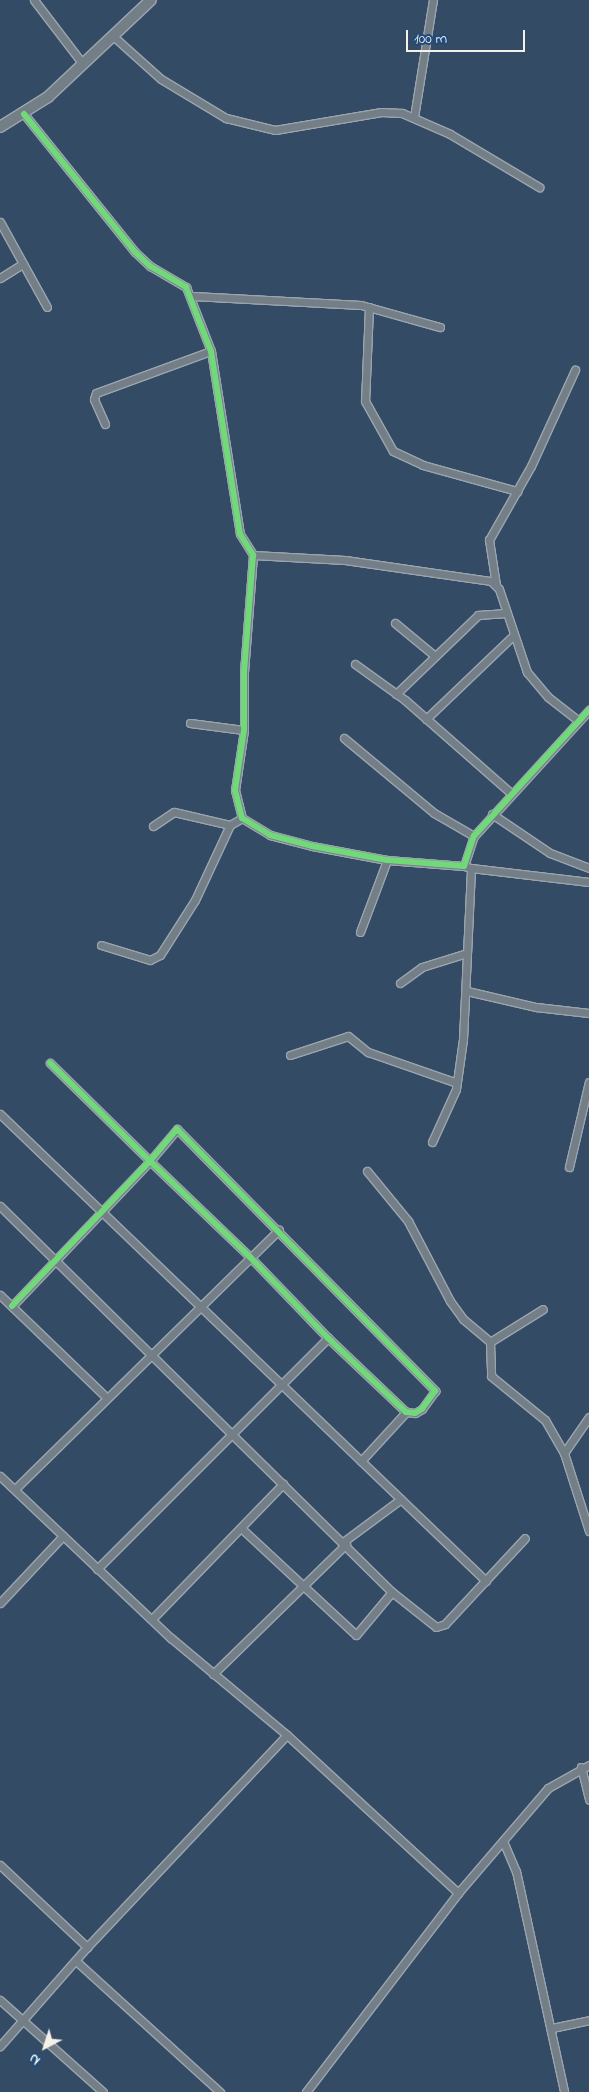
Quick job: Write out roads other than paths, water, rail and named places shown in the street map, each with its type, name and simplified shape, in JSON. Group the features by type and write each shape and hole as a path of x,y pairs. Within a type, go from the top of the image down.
{"street":[{"path":"34,0 83,64"},
{"path":"0,127 24,114 83,64 152,0"},
{"path":"414,117 433,0"},
{"path":"113,36 161,79 226,118 250,126 275,130 381,112 414,117 474,147 539,187"},
{"path":"24,114 135,252 193,296 370,307 440,327"},
{"path":"0,222 22,265 47,307"},
{"path":"0,278 22,265"},
{"path":"193,296 212,351 240,534 253,555 244,673 244,730 235,790 242,818 251,826 289,841 387,860 468,867 589,882"},
{"path":"370,307 365,401 393,451 423,465 517,491"},
{"path":"105,424 94,399 100,390 212,351"},
{"path":"575,370 517,491 489,540 496,585 512,636 535,684 578,720"},
{"path":"253,555 345,560 496,585"},
{"path":"396,694 478,616 506,613"},
{"path":"395,623 435,656"},
{"path":"426,719 512,636"},
{"path":"355,664 396,694 511,793"},
{"path":"432,1142 457,1083 467,991 468,867 474,836 511,793 589,710"},
{"path":"190,723 244,730"},
{"path":"344,738 420,802 474,836"},
{"path":"153,826 174,812 230,825"},
{"path":"492,814 550,853 589,868"},
{"path":"101,945 150,960 160,955 194,900 230,825 242,818"},
{"path":"360,932 387,860"},
{"path":"400,982 422,967 466,953"},
{"path":"467,991 536,1007 588,1010"},
{"path":"290,1055 348,1036 368,1052 457,1083"},
{"path":"12,1306 150,1161 177,1129 430,1382 436,1391 433,1397 415,1414 406,1412 328,1338 249,1256 150,1161 50,1063"},
{"path":"569,1167 589,1082"},
{"path":"0,1114 486,1581"},
{"path":"367,1171 408,1221 450,1301 463,1319 490,1342 491,1376 546,1420 564,1453 589,1532"},
{"path":"0,1206 392,1592 436,1627 442,1627 525,1538"},
{"path":"15,1489 106,1396 249,1256 279,1230"},
{"path":"0,1295 106,1396"},
{"path":"490,1342 543,1310"},
{"path":"97,1569 229,1433 328,1338"},
{"path":"361,1461 406,1412"},
{"path":"564,1453 589,1417"},
{"path":"0,1476 97,1569 213,1674 288,1735 458,1893"},
{"path":"153,1618 283,1484"},
{"path":"213,1674 304,1586 344,1543 400,1499"},
{"path":"241,1528 356,1635 392,1592"},
{"path":"0,1603 63,1536"},
{"path":"0,2046 87,1947 288,1735"},
{"path":"306,2092 458,1893 548,1788 581,1767 589,1765"},
{"path":"581,1767 589,1800"},
{"path":"503,1841 516,1871 552,2028 564,2092"},
{"path":"0,1865 87,1947"},
{"path":"76,1961 220,2092"},
{"path":"0,2000 103,2092"},
{"path":"552,2028 589,2020"}]}
